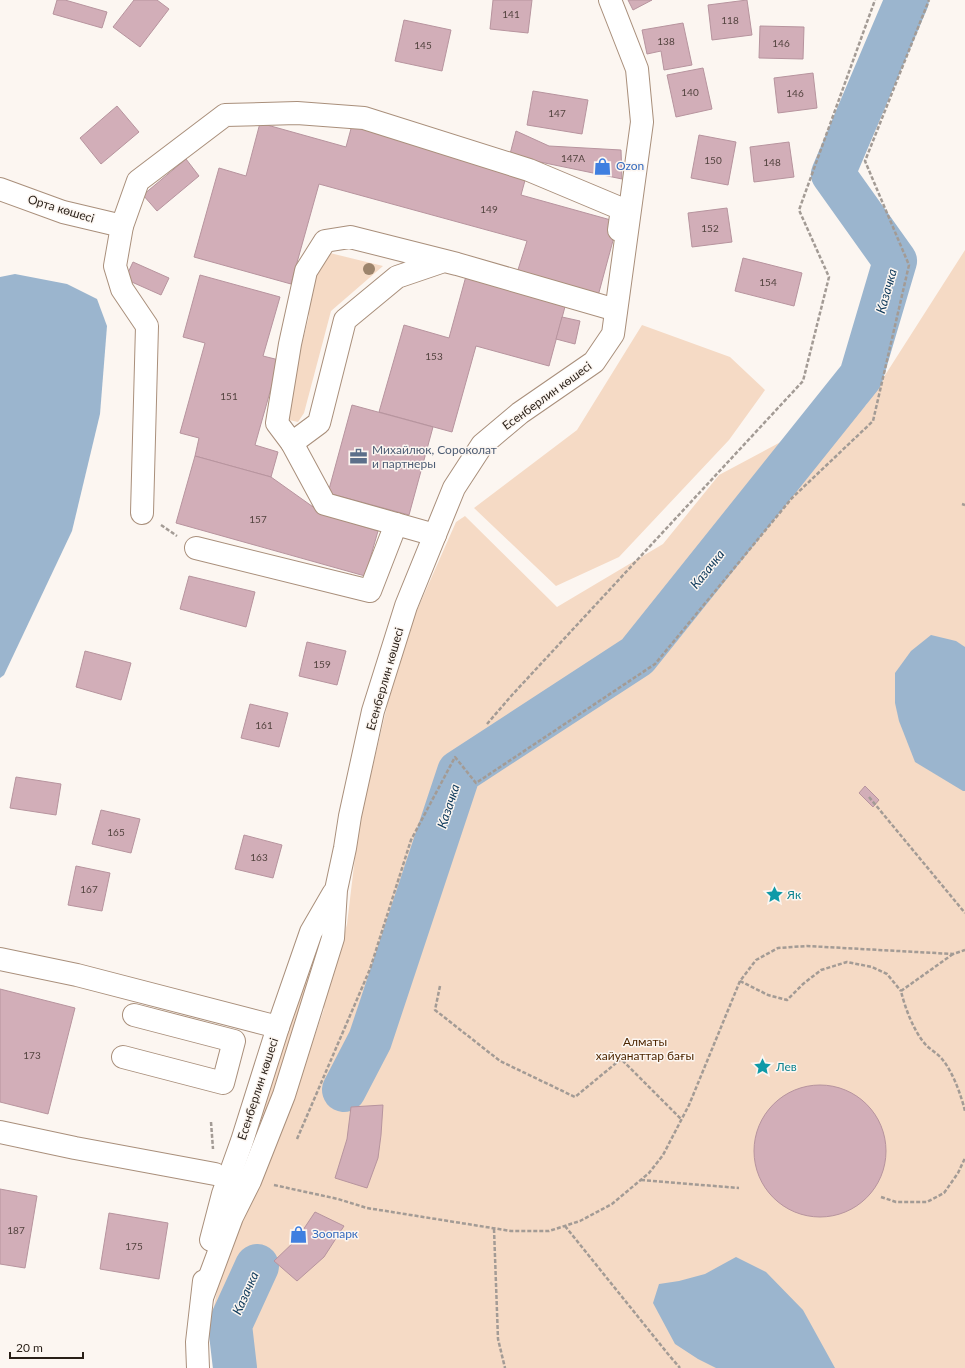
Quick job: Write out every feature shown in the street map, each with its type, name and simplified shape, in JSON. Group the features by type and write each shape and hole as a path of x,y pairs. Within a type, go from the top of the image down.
{"street":[{"name":"Есенберлин көшесі","path":"203,1295 232,1217 250,1180 284,1095 333,938 336,890 350,816 373,711 406,606 454,488 482,445 520,413 594,362 613,334 612,309 642,122 637,69 610,0"},
{"path":"142,513 147,326 122,289 115,266 122,226 138,181 225,115 297,113 364,118 529,170 622,209 612,309 444,261 350,237 325,241 306,271 290,344 277,423 292,443 325,504 435,535"},
{"name":"Орта көшесі","path":"0,189 63,212 122,226"},
{"path":"292,443 319,423 345,320 397,277 444,261"},
{"path":"196,548 370,591 396,524"},
{"name":"Есенберлин көшесі","path":"198,1368 197,1342 206,1257 223,1194 311,932 336,890"},
{"path":"0,959 77,975 278,1027"},
{"path":"134,1015 234,1041"},
{"path":"123,1057 223,1083 240,1018"},
{"path":"0,1132 75,1148 215,1174"}],"path":[{"path":"487,724 512,695 803,382 829,277 799,210 875,0"},
{"path":"297,1139 370,969 411,840 455,757 476,784 655,664 792,498 873,421 909,265 865,161 929,0"},
{"path":"142,513 196,548"},
{"path":"869,797 965,913"},
{"path":"270,1184 338,1199 368,1208 511,1231 549,1231 580,1221 612,1204 649,1173 663,1155 689,1105 740,981 756,960 778,948 807,946 953,954"},
{"path":"901,992 953,954 965,950"},
{"path":"740,981 768,994 787,1000 803,984 822,970 847,962 872,967 887,974 901,992 905,1009 925,1043 943,1060 961,1096 965,1111"},
{"path":"440,986 435,1010 500,1061 575,1097 621,1059 681,1119"},
{"path":"881,1197 896,1202 927,1202 944,1193 958,1173 965,1158"},
{"path":"640,1180 739,1188"},
{"path":"564,1226 680,1368"},
{"path":"494,1228 498,1338 505,1368"}],"green space":[{"name":"Алматы хайуанаттар бағы","path":"965,250 965,1368 214,1368 212,1315 222,1268 280,1136 324,1009 324,988 335,970 347,924 359,824 388,702 414,617 456,522 465,516 557,607 663,544 719,475 820,421 849,422 866,405"},
{"path":"330,253 383,266 331,311 304,413 298,422 289,420 288,397 309,316 305,305 314,272"},
{"path":"642,325 730,357 765,390 729,440 619,557 556,586 474,508 577,430"},
{"path":"329,913 296,1032 243,1179 251,1129"}],"water":[{"path":"15,274 67,284 97,299 107,326 100,414 72,531 4,675 0,678 0,277"},
{"path":"931,635 956,641 965,647 965,791 915,762 899,721 895,703 895,673 911,651"},
{"path":"736,1257 766,1272 803,1310 835,1368 716,1368 698,1359 675,1344 653,1303 659,1284 679,1281 705,1274"}],"building":[{"path":"57,0 65,0 107,12 102,28 53,14"},
{"path":"134,0 157,0 169,9 140,47 113,27"},
{"path":"493,0 532,0 528,33 490,29"},
{"path":"628,0 652,0 633,10"},
{"path":"747,0 752,35 712,40 708,5"},
{"path":"404,20 451,30 442,71 395,61"},
{"path":"683,23 692,65 664,70 661,51 647,54 642,30"},
{"path":"760,26 804,27 803,59 759,58"},
{"path":"703,68 712,109 676,117 667,75"},
{"path":"813,73 817,108 778,113 774,78"},
{"path":"533,91 588,100 582,134 527,125"},
{"path":"117,106 139,132 101,164 80,138"},
{"path":"260,123 346,147 352,125 527,173 521,195 618,222 598,296 517,273 527,241 319,184 291,284 194,257 219,168 246,176"},
{"path":"516,131 549,146 621,150 622,179 540,162 510,154"},
{"path":"699,135 736,142 728,185 691,178"},
{"path":"789,142 794,177 754,182 750,147"},
{"path":"186,159 199,176 157,211 143,195"},
{"path":"727,208 732,242 692,247 688,213"},
{"path":"743,258 802,273 794,306 735,291"},
{"path":"133,262 169,278 161,295 125,279"},
{"path":"200,275 280,297 263,356 279,360 255,445 278,452 271,477 195,456 199,438 180,433 205,343 183,337"},
{"path":"466,276 566,303 549,366 476,346 452,432 379,412 404,325 449,338"},
{"path":"562,317 580,321 575,344 556,339"},
{"path":"352,405 433,427 409,515 328,493"},
{"path":"195,456 271,477 323,514 378,531 365,576 176,523"},
{"path":"189,576 255,592 246,627 180,609"},
{"path":"307,642 346,651 337,685 299,676"},
{"path":"85,651 131,663 121,700 76,687"},
{"path":"250,704 288,713 279,747 241,738"},
{"path":"16,777 61,784 56,815 10,808"},
{"path":"865,786 879,800 873,807 859,793"},
{"path":"101,810 140,819 131,853 92,844"},
{"path":"244,835 282,845 273,878 235,869"},
{"path":"76,866 110,873 102,911 68,905"},
{"path":"0,989 75,1008 48,1114 0,1102"},
{"path":"820,1085 845,1090 862,1100 871,1109 881,1126 886,1151 881,1176 871,1193 862,1202 845,1212 820,1217 795,1212 778,1202 769,1193 759,1176 754,1151 759,1126 769,1109 778,1100 795,1090"},
{"path":"383,1105 378,1158 367,1188 335,1178 347,1139 351,1107"},
{"path":"0,1189 37,1196 25,1268 0,1264"},
{"path":"315,1212 344,1226 324,1257 297,1281 274,1261 297,1239"},
{"path":"109,1213 168,1223 159,1279 100,1269"}],"waterway":[{"name":"Казачка","path":"344,1090 370,1040 459,772 637,656 861,376 895,261 833,174 907,0"},
{"name":"Казачка","path":"235,1368 230,1325 257,1266"}],"place":[{"name":"Ozon","path":"603,166"},
{"name":"Михайлюк, Сороколат и партнеры","path":"359,457"},
{"name":"Як","path":"774,895"},
{"name":"Лев","path":"763,1067"},
{"name":"Зоопарк","path":"299,1234"}]}
